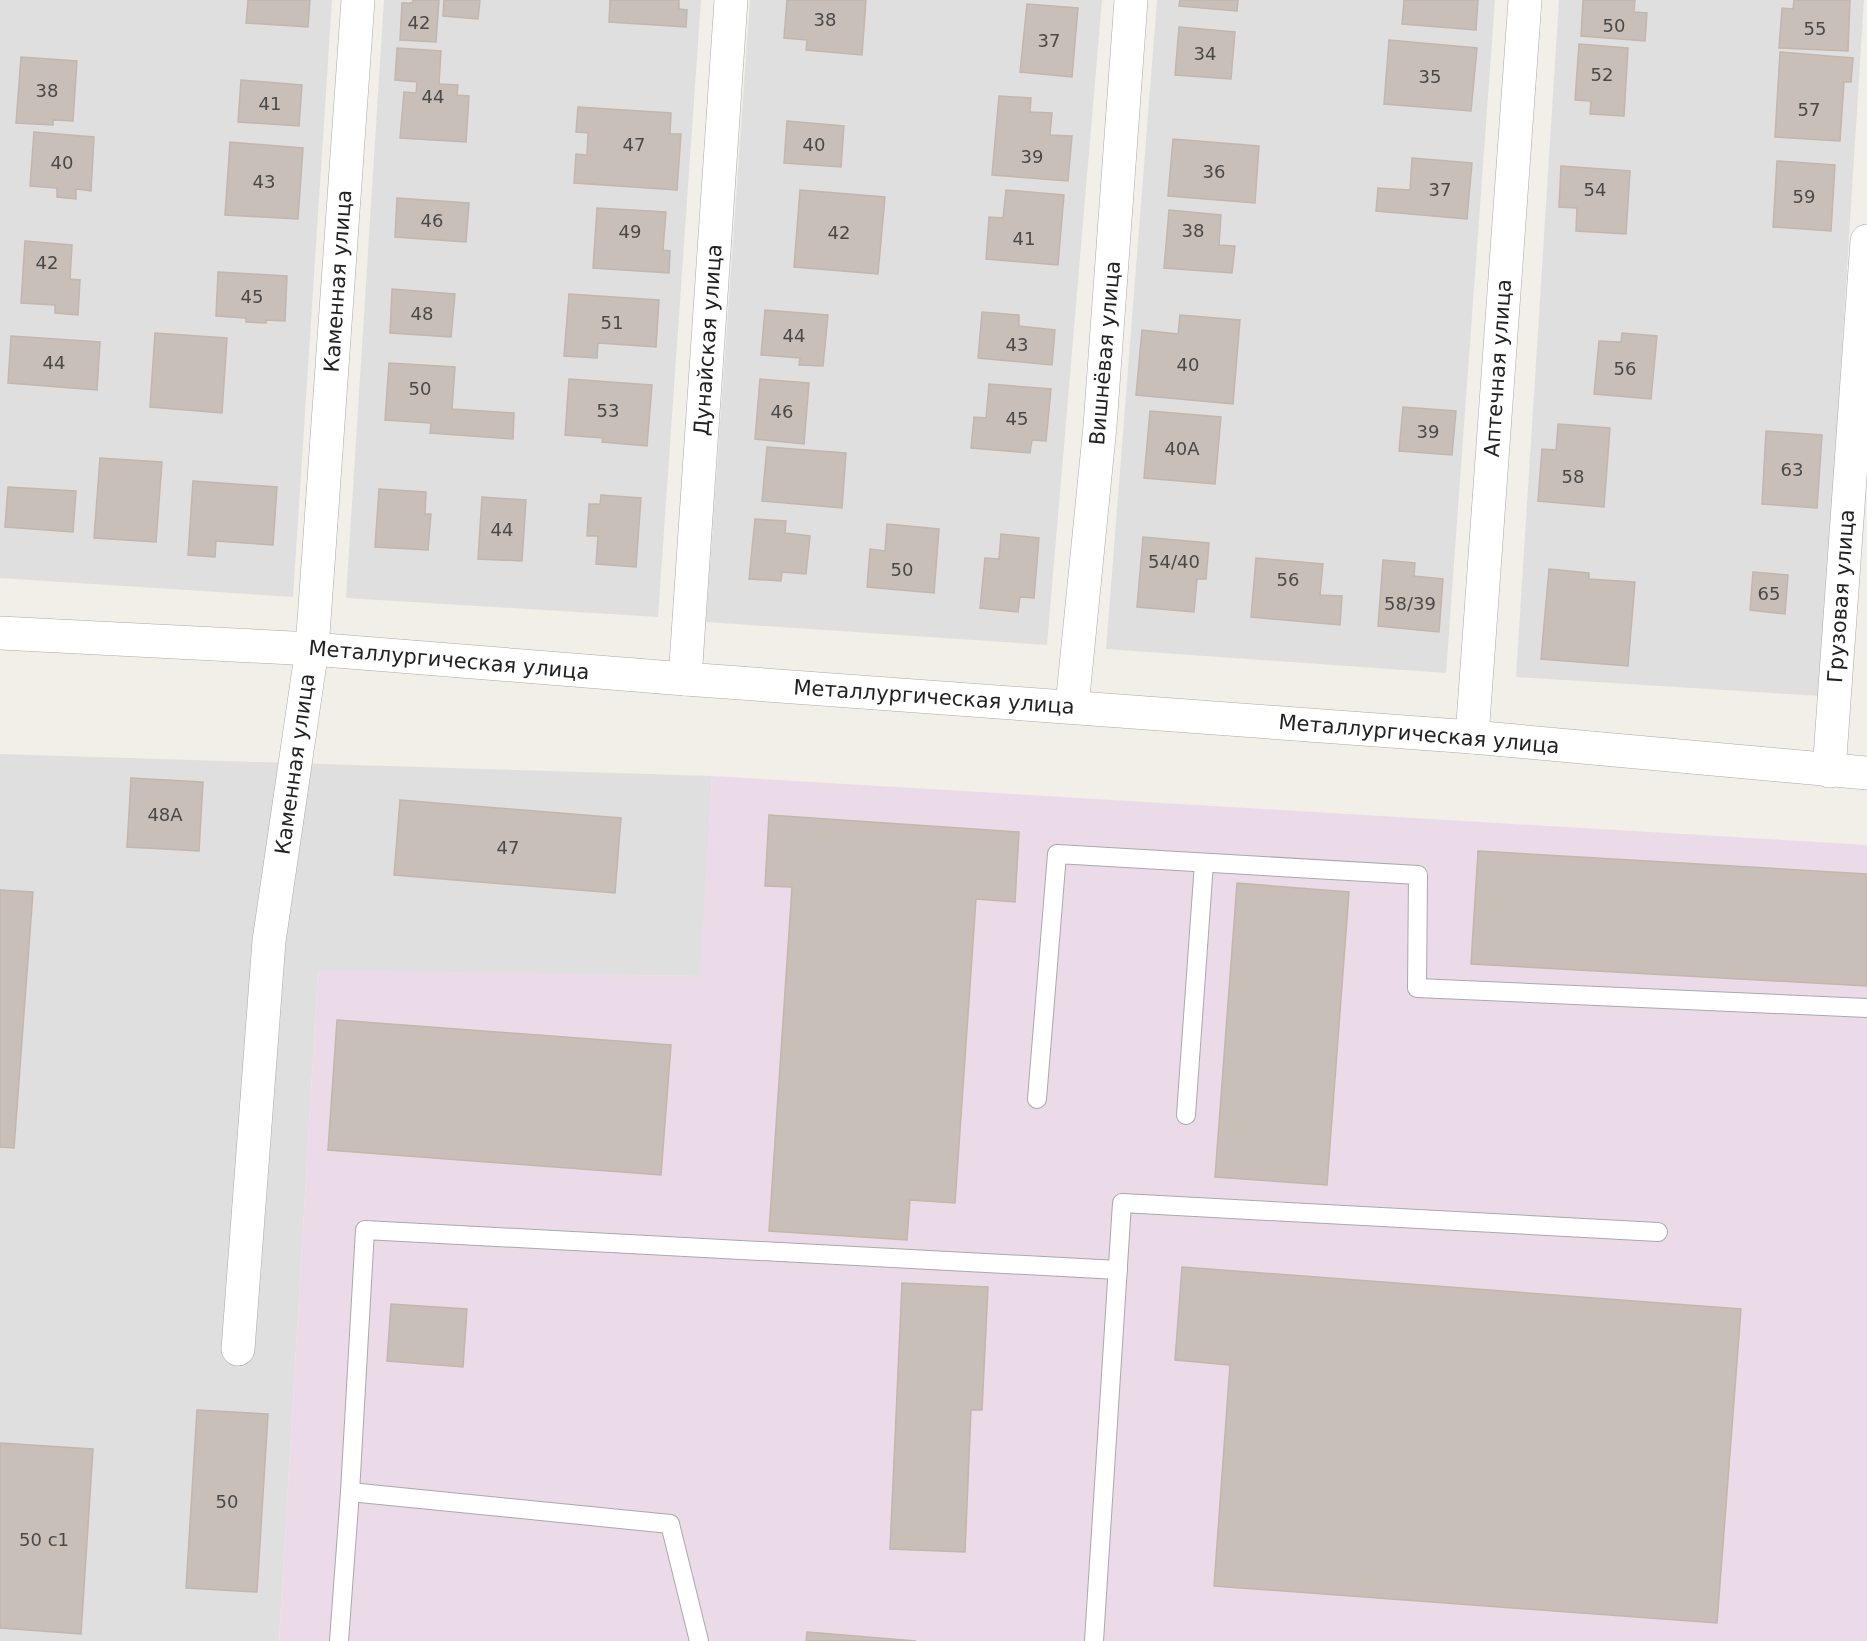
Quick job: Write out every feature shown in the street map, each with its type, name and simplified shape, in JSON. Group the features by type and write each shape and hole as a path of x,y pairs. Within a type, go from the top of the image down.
{"street":[{"name":"Каменная улица","path":"238,1349 269,941 312,649 358,0"},
{"name":"Дунайская улица","path":"686,679 731,0"},
{"name":"Вишнёвая улица","path":"1072,706 1100,426 1131,0"},
{"name":"Аптечная улица","path":"1472,736 1525,0"},
{"name":"Грузовая улица","path":"1829,771 1867,241"},
{"name":"Металлургическая улица","path":"0,633 312,649 686,679 1472,736 1867,773"}],"lane":[{"path":"1037,1099 1057,854 1418,875 1417,988 1867,1008"},
{"path":"1186,1115 1204,863"},
{"path":"1094,1641 1122,1203 1658,1232"},
{"path":"339,1641 365,1230 1118,1270"},
{"path":"350,1491 670,1524 699,1641"}],"shaded area":[{"path":"0,0 332,0 293,597 0,578"},
{"path":"384,0 701,0 658,617 346,598"},
{"path":"750,0 1102,0 1047,645 706,622"},
{"path":"1157,0 1495,0 1446,673 1106,649"},
{"path":"1559,0 1864,0 1820,696 1516,677"},
{"path":"0,754 712,776 701,976 318,971 279,1641 0,1641"},
{"path":"712,776 1867,845 1867,1641 279,1641 318,970 700,976"}],"building":[{"path":"248,0 310,0 308,27 246,23"},
{"path":"413,0 439,0 436,42 400,40 402,3 412,3"},
{"path":"444,0 480,0 478,19 443,16"},
{"path":"610,0 679,0 679,9 687,10 686,27 609,22"},
{"path":"787,0 866,0 862,55 806,50 807,40 784,38"},
{"path":"1180,0 1238,0 1237,11 1179,6"},
{"path":"1404,0 1478,0 1476,30 1402,24"},
{"path":"1583,0 1635,0 1634,12 1647,13 1645,41 1581,36"},
{"path":"1794,0 1850,0 1848,51 1779,48 1782,8 1793,9"},
{"path":"1027,4 1078,8 1072,77 1020,72"},
{"path":"1179,27 1235,32 1231,79 1175,75"},
{"path":"1389,40 1477,48 1471,111 1384,104"},
{"path":"1579,44 1628,48 1624,116 1590,114 1591,101 1575,100"},
{"path":"397,48 441,51 439,84 458,85 457,95 469,96 466,142 400,138 404,92 416,93 417,82 395,80"},
{"path":"1780,52 1853,58 1851,82 1844,82 1840,141 1775,137"},
{"path":"21,57 77,61 73,121 53,120 53,125 16,123"},
{"path":"241,80 302,85 299,126 238,122"},
{"path":"999,96 1031,98 1030,112 1052,113 1050,135 1072,136 1068,181 992,175"},
{"path":"578,107 671,113 670,134 681,134 677,190 574,183 576,154 587,155 588,133 576,132"},
{"path":"787,121 844,126 841,167 784,163"},
{"path":"34,132 94,137 91,191 76,189 76,199 57,197 57,188 30,186"},
{"path":"1173,139 1259,146 1255,203 1168,196"},
{"path":"230,142 303,148 298,219 225,215"},
{"path":"1412,158 1472,163 1467,219 1376,211 1378,188 1410,190"},
{"path":"1777,161 1835,165 1831,231 1773,227"},
{"path":"1561,166 1630,171 1626,234 1576,231 1577,208 1559,207"},
{"path":"800,190 885,197 878,274 794,267"},
{"path":"1006,190 1064,195 1058,265 986,259 989,217 1003,218"},
{"path":"397,198 469,203 466,242 395,237"},
{"path":"597,208 666,212 663,250 670,251 669,273 593,268"},
{"path":"1169,210 1221,215 1219,245 1235,246 1232,273 1164,268"},
{"path":"25,241 72,245 70,279 80,280 78,315 55,313 55,305 21,303"},
{"path":"218,272 287,276 285,321 246,322 246,318 216,316"},
{"path":"392,289 455,294 451,337 390,333"},
{"path":"569,294 659,300 656,347 598,343 597,358 564,356"},
{"path":"765,310 828,315 823,366 799,365 800,358 761,355"},
{"path":"982,312 1019,315 1019,326 1055,330 1052,365 978,358"},
{"path":"1180,315 1240,320 1233,404 1136,395 1142,330 1178,334"},
{"path":"155,333 227,338 222,413 150,407"},
{"path":"1622,333 1657,336 1651,399 1594,394 1599,341 1621,342"},
{"path":"11,336 100,342 97,390 8,383"},
{"path":"389,363 455,367 452,409 514,413 513,439 430,433 431,423 385,420"},
{"path":"569,379 652,385 647,446 602,442 603,438 565,435"},
{"path":"760,379 809,383 804,444 755,439"},
{"path":"989,384 1051,389 1046,441 1032,440 1030,453 971,448 974,417 986,418"},
{"path":"1403,407 1456,411 1452,455 1399,451"},
{"path":"1150,411 1221,417 1215,484 1144,478"},
{"path":"1558,424 1610,428 1604,507 1538,501 1542,449 1556,450"},
{"path":"1766,431 1822,435 1817,508 1762,504"},
{"path":"767,447 846,453 842,508 762,501"},
{"path":"100,458 162,462 156,542 94,538"},
{"path":"193,481 277,487 273,545 216,541 215,557 188,555"},
{"path":"8,487 76,491 73,532 5,527"},
{"path":"379,489 426,492 425,514 431,514 428,550 375,547"},
{"path":"601,495 641,498 636,567 596,564 598,536 587,536 589,504 600,504"},
{"path":"482,497 526,500 522,561 478,559"},
{"path":"755,519 786,521 785,533 810,536 806,574 782,572 781,581 749,579"},
{"path":"887,524 939,529 934,593 867,587 870,549 885,551"},
{"path":"1001,534 1039,538 1034,598 1020,597 1018,612 980,608 985,558 999,559"},
{"path":"1143,537 1209,543 1206,579 1197,579 1194,612 1137,607"},
{"path":"1256,558 1323,564 1320,595 1342,596 1340,625 1251,617"},
{"path":"1383,560 1415,563 1414,576 1443,579 1439,632 1378,626"},
{"path":"1549,569 1589,573 1589,579 1635,582 1628,666 1541,659"},
{"path":"1753,572 1788,575 1785,614 1750,610"},
{"path":"131,778 203,782 199,851 127,847"},
{"path":"400,800 621,818 615,893 394,875"},
{"path":"769,815 1019,832 1015,902 976,899 955,1203 910,1200 907,1240 769,1231 792,887 765,886"},
{"path":"1478,851 1867,874 1867,986 1471,964"},
{"path":"1237,883 1349,892 1327,1185 1215,1177"},
{"path":"0,890 33,892 14,1148 0,1147"},
{"path":"337,1020 671,1045 661,1175 328,1150"},
{"path":"1182,1267 1741,1309 1717,1623 1214,1586 1230,1365 1175,1360"},
{"path":"902,1283 988,1287 982,1410 971,1410 965,1552 890,1549"},
{"path":"391,1304 467,1309 463,1367 387,1361"},
{"path":"197,1410 268,1414 257,1592 186,1588"},
{"path":"0,1443 93,1449 81,1634 0,1628"},
{"path":"807,1632 916,1641 806,1641"}]}
